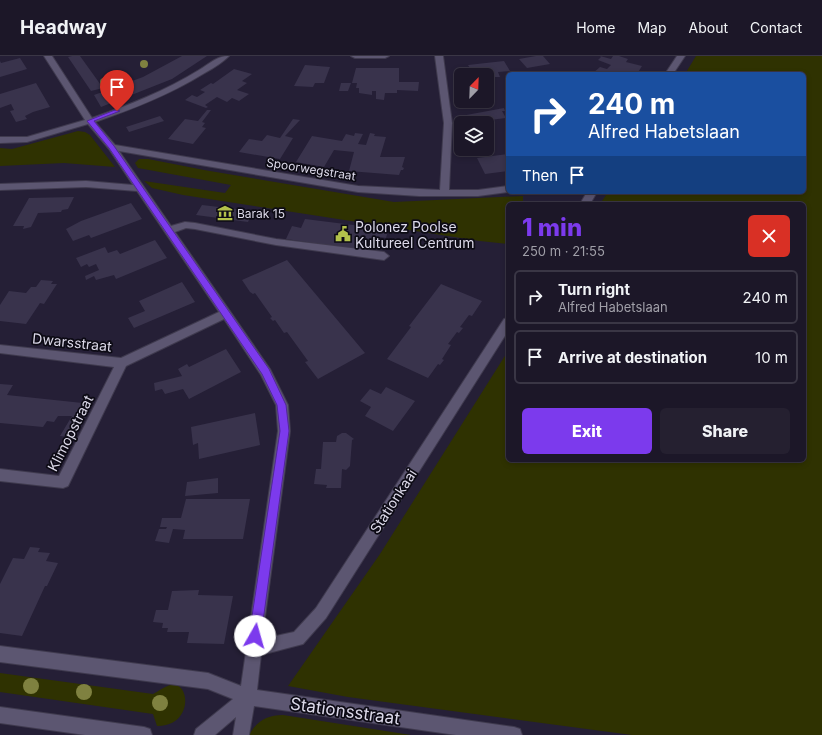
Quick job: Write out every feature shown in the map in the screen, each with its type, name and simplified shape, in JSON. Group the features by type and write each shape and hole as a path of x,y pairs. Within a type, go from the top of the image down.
{"street":[{"path":"48,56 90,121 112,147 266,372 282,405 284,431 253,649 248,697 241,735"},
{"path":"0,140 26,141 90,121 157,97 198,75 225,56"},
{"path":"355,56 385,56"},
{"path":"439,56 448,123 444,193"},
{"path":"670,72 681,56"},
{"name":"Spoorwegstraat","path":"112,147 358,189 444,193 478,193 506,189"},
{"path":"0,187 86,184 139,188"},
{"path":"169,231 185,225 195,226 276,242 384,256"},
{"name":"Dwarsstraat","path":"0,349 122,363 225,314"},
{"name":"Stationkaai","path":"253,649 298,639 321,614 506,325"},
{"name":"Klimopstraat","path":"0,475 63,482 122,363"},
{"name":"Stationsstraat","path":"0,654 208,681 248,697 465,732 514,735"},
{"path":"202,735 248,697"},
{"path":"0,715 144,735"}],"green space":[{"path":"696,56 822,56 822,735 632,735 348,697 288,686 380,554 506,354 506,462 806,462 806,202 601,202 607,194 806,194 806,72 686,72"},
{"path":"78,131 85,132 90,135 115,167 64,163 0,166 0,148 12,149"},
{"path":"139,159 148,159 394,202 523,196 523,202 506,202 506,244 183,195 152,188 144,181 225,193 231,185 138,168 135,163"},
{"path":"0,673 153,694 164,687 171,685 178,686 185,696 185,704 183,712 177,719 169,724 157,726 153,714 0,692"},
{"path":"283,715 411,735 249,735 255,726 263,720 272,716"}],"building":[{"path":"80,56 103,88 91,91 68,57"},
{"path":"182,56 207,56 172,79 101,107 94,95 143,77"},
{"path":"543,56 550,64 527,68 519,59"},
{"path":"600,56 611,59 613,56 619,56 628,59 626,62 642,66 638,72 594,72 600,67 607,69 611,65 598,60 601,57"},
{"path":"20,58 27,69 0,77 0,61 1,63"},
{"path":"504,61 510,71 498,72 500,77 494,77 494,68 470,68 468,65"},
{"path":"305,65 330,67 324,83 315,83 313,87 294,86"},
{"path":"356,68 399,68 399,82 419,82 418,91 397,90 397,93 385,93 384,100 376,99 376,91 372,91 372,95 359,93 359,88 356,88 357,83 352,83"},
{"path":"234,69 252,74 242,81 247,83 237,90 249,94 239,101 232,98 227,102 217,97 205,105 208,107 206,108 185,100 192,95 197,97 205,92 200,90 211,83 213,84"},
{"path":"36,83 50,107 33,112 25,116 27,119 16,122 10,111 14,110 11,104 0,108 0,94"},
{"path":"341,83 351,83 348,91 339,91"},
{"path":"504,108 505,111 502,111 506,118 494,119 494,116 461,116"},
{"path":"207,110 211,110 202,122 205,123 202,127 206,128 193,144 168,139 185,119 198,121"},
{"path":"160,116 164,121 129,132 126,127"},
{"path":"293,119 300,120 285,136 293,138 280,159 239,152 249,139 262,141 267,135 280,138"},
{"path":"355,133 363,134 358,144 366,145 370,133 375,134 374,136 386,137 380,157 405,157 402,167 404,168 401,170 399,175 349,171 354,152 334,150 324,167 296,162 312,136 342,141 346,134 354,136"},
{"path":"506,154 506,171 485,174 477,158"},
{"path":"74,197 68,209 62,210 61,212 38,213 31,227 23,229 24,226 13,226 29,198"},
{"path":"131,203 142,219 91,238 89,235 73,241 66,229 81,221"},
{"name":"Barak 15","path":"202,205 253,211 248,222 196,215"},
{"name":"Polonez Poolse Kultureel Centrum","path":"305,219 377,228 376,230 388,231 386,238 374,236 369,251 286,239 292,226 301,228"},
{"path":"155,240 167,258 116,279 114,275 96,280 94,276 86,280 85,276 99,270 96,264 89,267 87,264 81,267 76,258 105,247 108,253 117,250 120,254"},
{"path":"287,260 365,353 318,379 305,362 308,361 287,332 284,333 275,320 273,321 270,318 272,317 255,293 253,294 250,292 242,280"},
{"path":"41,280 53,281 51,284 57,284 44,304 40,303 26,324 0,321 0,305 9,291 26,293 31,287 36,287"},
{"path":"182,282 195,302 134,328 128,318 145,311 139,301"},
{"path":"441,284 482,301 472,316 469,315 460,327 463,328 459,333 457,332 448,344 451,345 442,359 444,360 440,365 438,364 428,378 387,359 411,327 409,326"},
{"path":"226,349 241,372 189,399 183,389 165,394 162,389 155,391 154,383 182,376 178,369 187,364 189,367"},
{"path":"0,384 13,385 7,395 92,404 85,418 81,417 70,437 60,436 72,416 58,416 54,422 47,421 43,427 0,423"},
{"path":"386,387 415,401 393,431 365,416 371,407 360,401 370,389 381,394"},
{"path":"255,413 260,445 199,459 198,443 193,445 191,427"},
{"path":"342,433 346,433 354,439 352,440 350,466 346,470 342,469 341,488 326,488 327,485 314,484 316,469 321,469 323,442 336,442 337,436"},
{"path":"218,478 218,493 185,496 187,482"},
{"path":"186,499 250,499 243,539 183,539 185,530 173,529 169,543 155,541 159,529 166,529 167,527 160,527 162,518 181,518"},
{"path":"30,547 40,548 38,552 50,553 46,561 58,563 47,586 45,586 22,636 0,633 0,584 13,558 24,559"},
{"path":"199,590 198,595 233,596 224,644 187,643 189,632 167,632 168,628 162,628 163,623 153,622 156,610 168,610 172,591"}],"place":[{"name":"Barak 15","path":"225,213"},
{"name":"Polonez Poolse Kultureel Centrum","path":"343,234"}],"route":[{"path":"117,111 90,121 112,147 266,372 282,405 284,431 255,636"}]}
